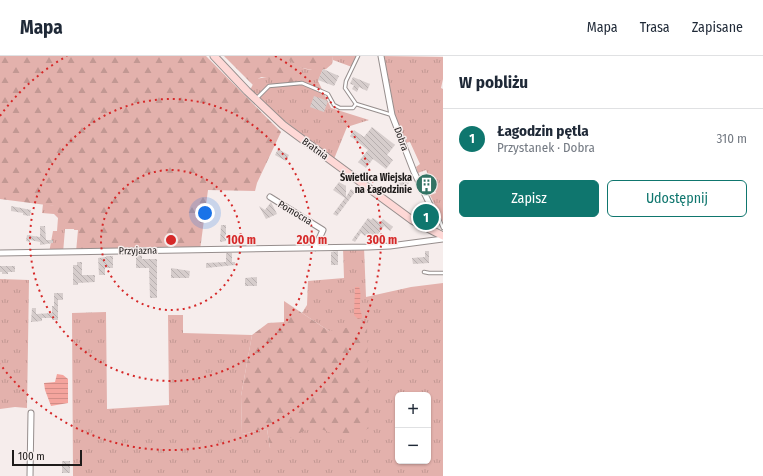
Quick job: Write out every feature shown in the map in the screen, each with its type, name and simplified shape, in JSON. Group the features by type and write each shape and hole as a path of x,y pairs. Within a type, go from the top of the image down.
{"street":[{"name":"Bratnia","path":"214,56 255,99 289,129 412,220 443,236"},
{"name":"Dobra","path":"382,56 392,115 414,172 436,217"},
{"name":"Pomocna","path":"270,198 323,230 315,248"},
{"name":"Przyjazna","path":"0,253 390,246 443,239"},
{"path":"30,476 31,413"}],"lane":[{"path":"358,56 346,81 345,88 356,104 392,115"},
{"path":"255,99 269,86 302,84 328,94 334,105 340,108 353,108 356,104"},
{"path":"428,228 426,223 428,218 433,216 439,219 443,228"},
{"path":"424,272 443,273"}],"green space":[{"path":"0,56 206,56 281,132 257,183 255,191 208,190 200,250 76,252 78,230 74,230 75,224 64,222 54,206 0,199"},
{"path":"224,56 333,56 332,64 326,69 317,71 298,67 288,59 289,73 296,81 280,84 263,77 256,80 253,85"},
{"path":"333,56 359,56 354,61 352,67 333,60 332,64"},
{"path":"381,56 443,57 443,79 441,88 443,89 443,222 430,195 436,193 426,170 418,173 416,167 420,164 410,142 405,143 393,111 393,102"},
{"path":"288,58 300,67 313,70 323,69 318,81 331,108 369,120 347,127 334,159 281,118 250,90 257,79 288,74"},
{"path":"43,204 56,206 76,223 75,229 65,229 63,253 49,253 53,231 57,231 58,218 54,214 42,213"},
{"path":"364,247 366,297 411,287 443,283 443,476 73,476 72,313 106,312 107,409 169,405 168,315 183,315 183,333 252,335 241,396 242,434 267,429 270,448 329,331 302,313 307,305 308,281 344,278 343,248"},
{"path":"0,279 29,280 27,408 15,407 0,409"},
{"path":"284,301 329,331 367,324 369,428 348,440 314,426 270,448 267,429 242,434 241,396 252,335 268,323 284,322"}],"shaded area":[{"path":"355,287 359,287 360,290 360,308 362,318 358,319 354,315"},
{"path":"57,374 63,375 68,379 68,403 51,406 44,383 55,382"}],"building":[{"path":"323,69 339,76 334,86 318,80"},
{"path":"353,77 370,84 367,91 359,87 357,92 352,89 354,85 350,84"},
{"path":"314,96 328,101 324,112 310,107"},
{"path":"372,127 395,145 387,155 393,160 386,169 373,159 366,168 358,162 368,150 350,136 354,130 364,137"},
{"path":"278,149 289,155 286,161 275,155"},
{"path":"398,175 409,183 404,189 402,187 401,189 393,181"},
{"name":"Świetlica Wiejska na Łagodzinie","path":"428,176 433,189 429,191 422,179"},
{"path":"339,182 346,186 346,197 351,189 355,192 337,216 333,214 345,198 333,190"},
{"path":"271,202 277,214 266,219 259,206 265,210"},
{"path":"11,206 31,210 30,216 11,211"},
{"path":"368,218 371,220 373,218 380,223 383,219 393,227 390,231 384,226 374,240 367,234 365,236 361,233 355,242 352,240"},
{"path":"221,225 226,225 226,241 220,242"},
{"path":"40,226 45,226 46,240 53,240 53,243 40,245 40,242 30,240 30,242 26,241 27,235 40,237"},
{"path":"338,251 338,265 331,265 331,252"},
{"path":"425,251 429,251 429,263 413,264 412,258 425,257"},
{"path":"226,253 232,253 232,262 235,262 235,265 206,268 206,263 226,262"},
{"path":"136,255 142,255 142,259 157,259 157,298 150,298 149,268 136,268"},
{"path":"113,256 113,268 105,268 105,275 99,275 98,258"},
{"path":"77,262 82,262 82,275 95,275 95,282 78,283 78,285 73,285 73,265 77,265"},
{"path":"0,266 15,266 15,272 2,274 2,272 0,272"},
{"path":"171,268 190,271 189,278 171,278"},
{"path":"257,277 257,286 245,286 245,278"},
{"path":"54,293 63,293 63,300 58,300 58,320 52,320 52,318 42,318 42,321 31,322 32,308 36,308 36,314 52,313 52,306 54,306"},
{"path":"62,461 70,461 70,473 62,473"}],"place":[{"name":"Świetlica Wiejska na Łagodzinie","path":"427,184"},
{"name":"Łagodzin pętla","path":"426,217"}]}
